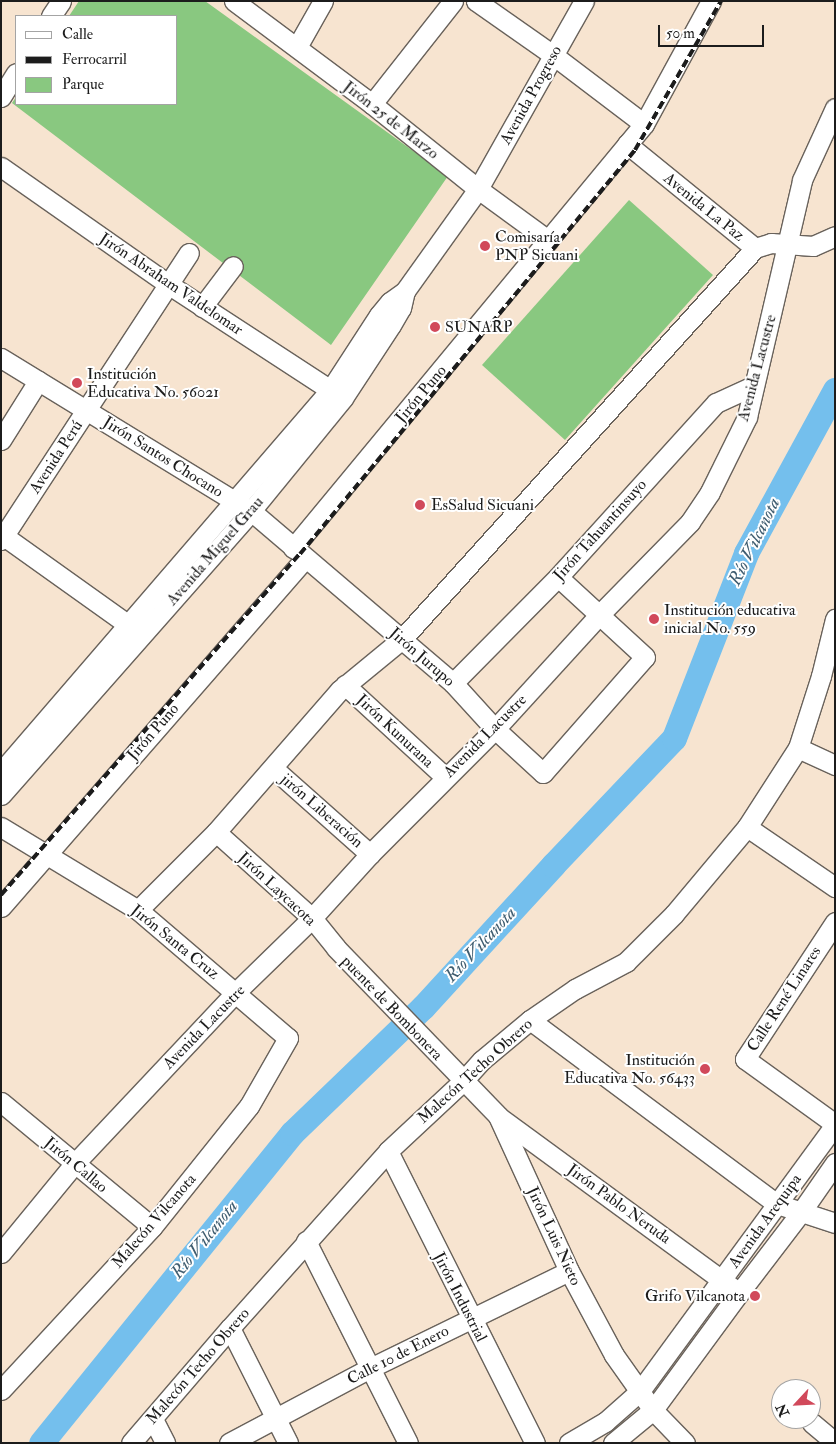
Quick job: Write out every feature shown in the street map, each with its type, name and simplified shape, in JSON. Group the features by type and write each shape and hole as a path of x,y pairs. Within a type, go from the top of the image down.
{"street":[{"path":"52,15 61,1"},
{"name":"Jirón 25 de Marzo","path":"234,1 372,104 478,189 548,240"},
{"path":"297,48 323,1"},
{"path":"372,104 453,1"},
{"path":"476,1 553,55 644,124"},
{"name":"Avenida Progreso","path":"478,189 584,1"},
{"name":"Jirón Puno","path":"1,907 46,856 299,553 548,240 644,124 711,1"},
{"path":"1,97 15,74"},
{"name":"Avenida Lacustre","path":"1,1253 74,1164 236,992 312,918 370,854 495,729 600,614 690,522 710,492 747,417 802,180 835,108"},
{"name":"Avenida La Paz","path":"628,144 754,248 771,243 813,246 835,236"},
{"name":"Jirón Abraham Valdelomar","path":"1,167 202,307 337,394"},
{"name":"Avenida Miguel Grau","path":"1,772 135,629 251,511 337,394 391,325 401,308 405,291 478,189"},
{"path":"138,910 216,832 345,685 402,638 754,248"},
{"name":"Avenida Perú","path":"2,537 189,253"},
{"path":"202,307 232,266"},
{"name":"Jirón Santos Chocano","path":"1,358 251,511 299,553"},
{"path":"1,440 38,381"},
{"name":"Jirón Tahuantinsuyo","path":"453,683 558,577 716,403 753,386"},
{"name":"Avenida Miguel Grau","path":"1,795 235,502 337,394"},
{"path":"2,537 135,629"},
{"name":"Jirón Jurupo","path":"299,553 453,683 495,729 543,773 645,657 600,614"},
{"path":"558,577 600,614"},
{"name":"Malecón Techo Obrero","path":"131,1443 306,1241 388,1152 463,1081 482,1060 530,1020 575,989 626,962 674,914 747,827 798,748 821,676 835,619"},
{"name":"Jirón Kunurana","path":"345,685 445,777"},
{"path":"798,748 835,765"},
{"name":"jirón Liberación","path":"273,768 370,854"},
{"name":"Jirón Santa Cruz","path":"1,827 138,910 288,1038"},
{"path":"747,827 835,887"},
{"name":"Jirón Laycacota","path":"216,832 312,918 336,948"},
{"name":"Calle René Linares","path":"835,922 746,1058 835,1124"},
{"name":"puente de Bombonera","path":"336,948 449,1067"},
{"path":"530,1020 777,1204 835,1223"},
{"name":"Malecón Vilcanota","path":"1,1390 152,1227 249,1106 288,1038"},
{"name":"Jirón Luis Nieto","path":"449,1067 498,1116 569,1271 614,1355 653,1410 685,1443"},
{"name":"Jirón Callao","path":"1,1102 152,1227"},
{"name":"Jirón Pablo Neruda","path":"498,1116 739,1293"},
{"name":"Avenida Arequipa","path":"569,1443 604,1422 640,1392 835,1124"},
{"name":"Jirón Industrial","path":"388,1152 534,1443"},
{"name":"Avenida Arequipa","path":"613,1443 653,1410 801,1212 835,1163"},
{"path":"306,1241 408,1443"},
{"name":"Calle 10 de Enero","path":"229,1443 370,1368 569,1271"},
{"path":"230,1328 288,1443"},
{"path":"153,1419 165,1443"},
{"path":"819,1429 835,1442"}],"green space":[{"path":"79,1 205,1 448,176 331,345 12,103 15,98 15,105 178,105 178,15 70,15"},
{"path":"629,200 713,275 565,440 482,365"}],"waterway":[{"name":"Río Vilcanota","path":"41,1443 292,1133 423,1007 553,865 674,738 746,553 835,390"}],"railway":[{"path":"1,895 300,554 635,150 721,1"}],"place":[{"name":"Comisaría PNP Sicuani","path":"485,246"},
{"name":"SUNARP","path":"435,327"},
{"name":"Institución Educativa No. 56021","path":"77,383"},
{"name":"EsSalud Sicuani","path":"420,505"},
{"name":"Institución educativa inicial No. 559","path":"654,619"},
{"name":"Institución Educativa No. 56433","path":"705,1069"},
{"name":"Grifo Vilcanota","path":"755,1296"}]}
